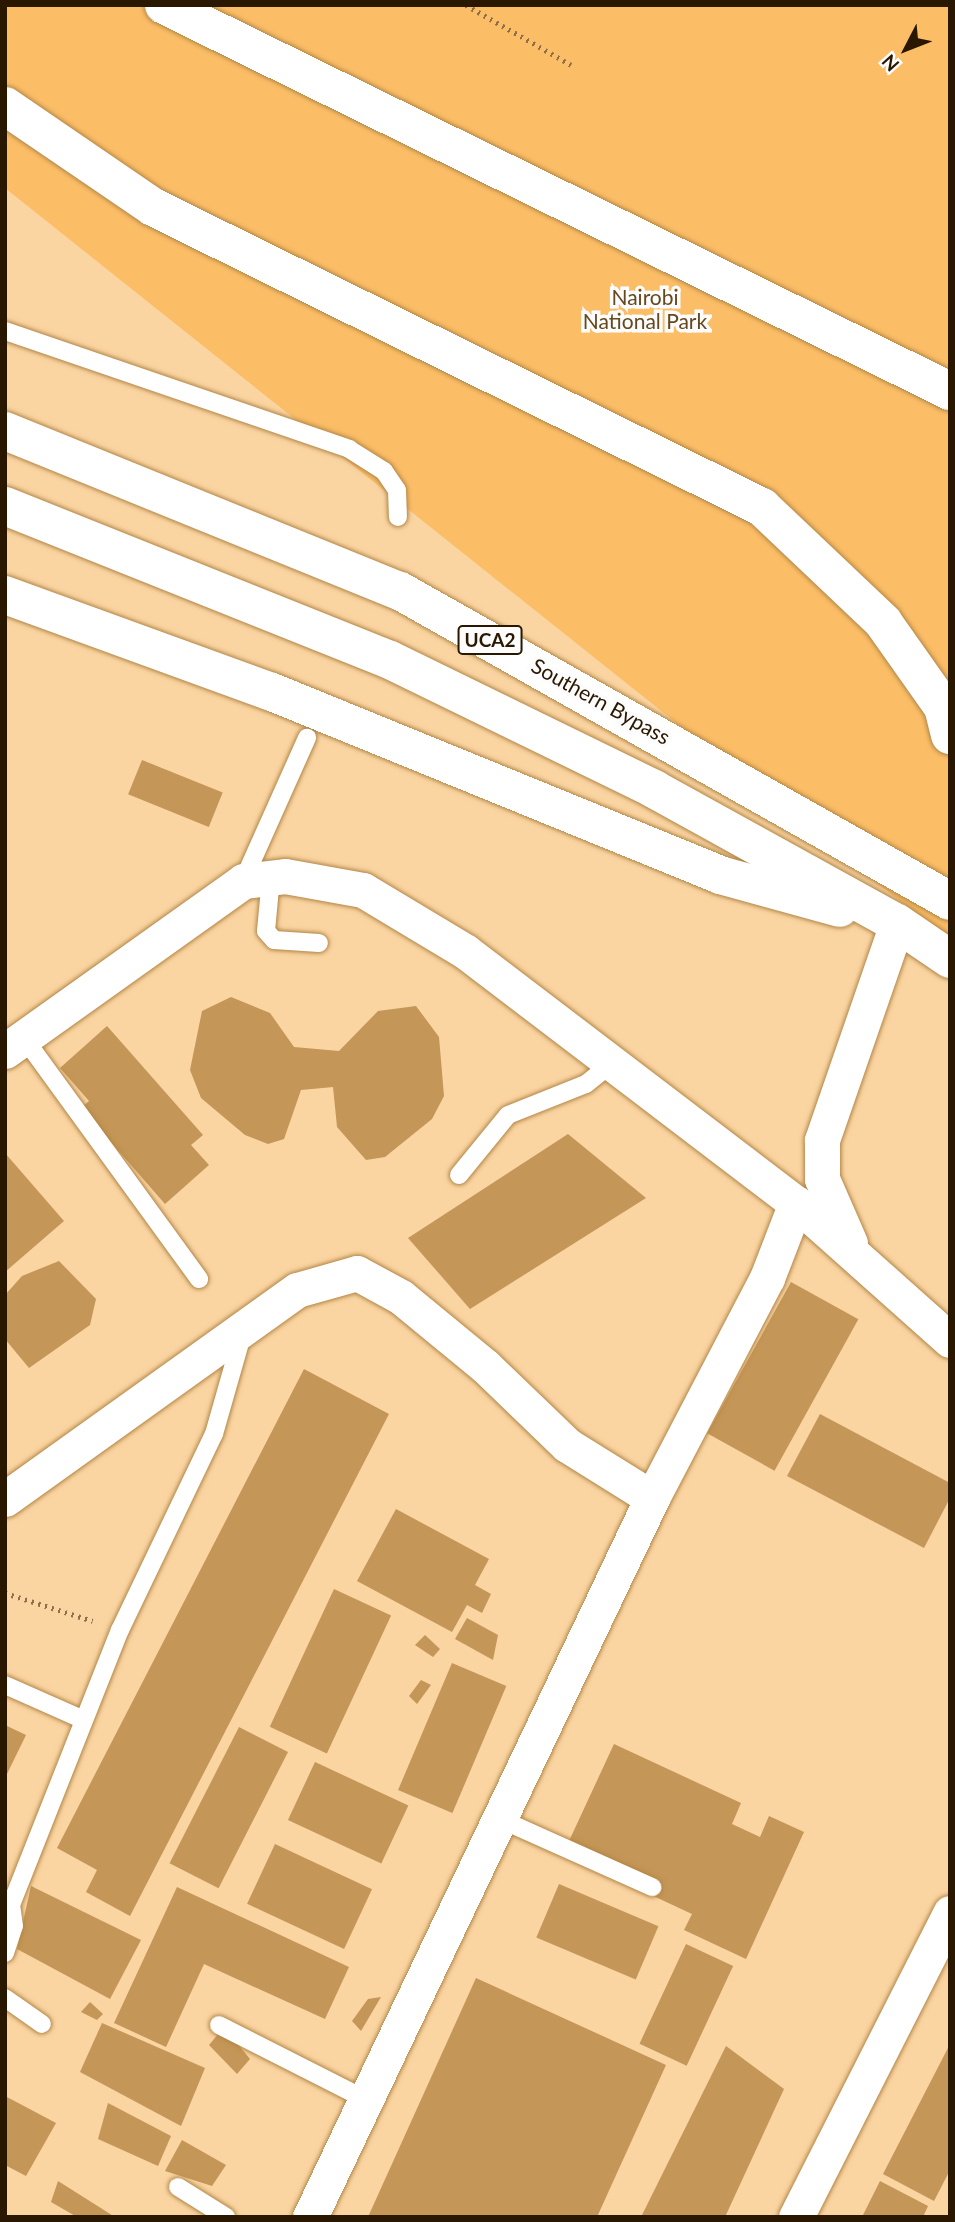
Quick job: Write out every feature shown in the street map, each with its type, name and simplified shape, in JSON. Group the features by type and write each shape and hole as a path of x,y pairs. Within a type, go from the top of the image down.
{"main road":[{"path":"164,5 950,391"},
{"path":"5,106 152,207 762,507 883,622 943,707 950,735"},
{"name":"Southern Bypass","path":"5,431 400,591 950,901"},
{"path":"5,506 390,660 654,789 897,923 950,959"},
{"path":"5,596 284,697 720,876 897,923"}],"street":[{"path":"15,1045 257,879 320,879 363,890 466,952 796,1203 950,1340"},
{"path":"854,1253 822,1179 820,1155 897,923"},
{"path":"310,2217 652,1498 767,1278 796,1203"},
{"path":"5,1499 297,1290 357,1273 401,1297 485,1366 567,1445 652,1498"},
{"path":"796,2217 950,1913"}],"lane":[{"path":"5,331 349,449 384,471 397,489 398,517"},
{"path":"307,738 257,879 266,931 274,940 319,943"},
{"path":"15,1045 199,1279"},
{"path":"459,1175 508,1115 586,1084 612,1063"},
{"path":"5,1953 14,1926 11,1905 120,1630 214,1434 246,1325"},
{"path":"5,1685 84,1720"},
{"path":"500,1819 652,1887"},
{"path":"5,1998 42,2024"},
{"path":"219,2025 367,2100"},
{"path":"178,2187 226,2217"}],"path":[{"path":"466,5 571,65"},
{"path":"5,1593 120,1630"}],"green space":[{"name":"Nairobi National Park","path":"5,5 950,5 950,941 5,188"}],"building":[{"path":"142,760 223,793 209,827 128,794"},
{"path":"231,997 270,1013 294,1047 339,1051 378,1011 416,1006 439,1037 444,1096 432,1119 385,1157 366,1160 337,1127 333,1087 301,1090 284,1139 268,1144 245,1135 201,1098 190,1070 202,1011"},
{"path":"107,1026 203,1135 191,1145 209,1165 165,1204 81,1108 89,1101 60,1068"},
{"path":"568,1134 646,1198 470,1309 408,1238"},
{"path":"5,1153 64,1221 5,1272"},
{"path":"59,1261 96,1299 90,1325 29,1368 5,1339 5,1295 22,1276"},
{"path":"791,1282 858,1319 774,1471 707,1433"},
{"path":"304,1369 389,1414 130,1916 86,1892 97,1870 57,1848"},
{"path":"820,1414 950,1483 950,1498 924,1548 787,1476"},
{"path":"396,1509 489,1559 475,1585 491,1594 482,1613 467,1605 452,1632 357,1581"},
{"path":"334,1589 391,1616 327,1753 270,1727"},
{"path":"467,1618 498,1635 493,1660 455,1639"},
{"path":"425,1635 440,1649 433,1657 415,1645"},
{"path":"452,1663 506,1686 452,1813 398,1790"},
{"path":"421,1680 431,1685 417,1704 409,1696"},
{"path":"5,1725 26,1735 5,1778"},
{"path":"239,1727 288,1752 219,1888 170,1863"},
{"path":"614,1744 741,1803 732,1824 760,1837 769,1816 804,1832 746,1959 684,1930 692,1914 563,1854"},
{"path":"315,1762 408,1806 381,1864 288,1820"},
{"path":"275,1844 372,1889 344,1949 247,1904"},
{"path":"559,1884 658,1926 636,1980 536,1937"},
{"path":"31,1886 141,1940 110,1999 17,1949"},
{"path":"177,1887 349,1967 325,2019 204,1964 166,2047 114,2023"},
{"path":"686,1944 733,1966 687,2066 640,2044"},
{"path":"476,1978 666,2065 597,2217 368,2217"},
{"path":"381,1997 361,2031 352,2021 368,1999"},
{"path":"90,2002 103,2014 97,2020 81,2012"},
{"path":"102,2023 205,2068 181,2126 80,2072"},
{"path":"224,2027 250,2059 237,2074 209,2045"},
{"path":"950,2044 950,2170 934,2201 883,2174"},
{"path":"726,2046 784,2089 725,2217 641,2217"},
{"path":"5,2096 56,2123 26,2176 5,2165"},
{"path":"108,2103 171,2136 158,2166 98,2139"},
{"path":"182,2140 226,2165 212,2186 165,2171"},
{"path":"58,2181 115,2217 77,2217 51,2202"},
{"path":"880,2181 928,2206 923,2217 862,2217"}]}
